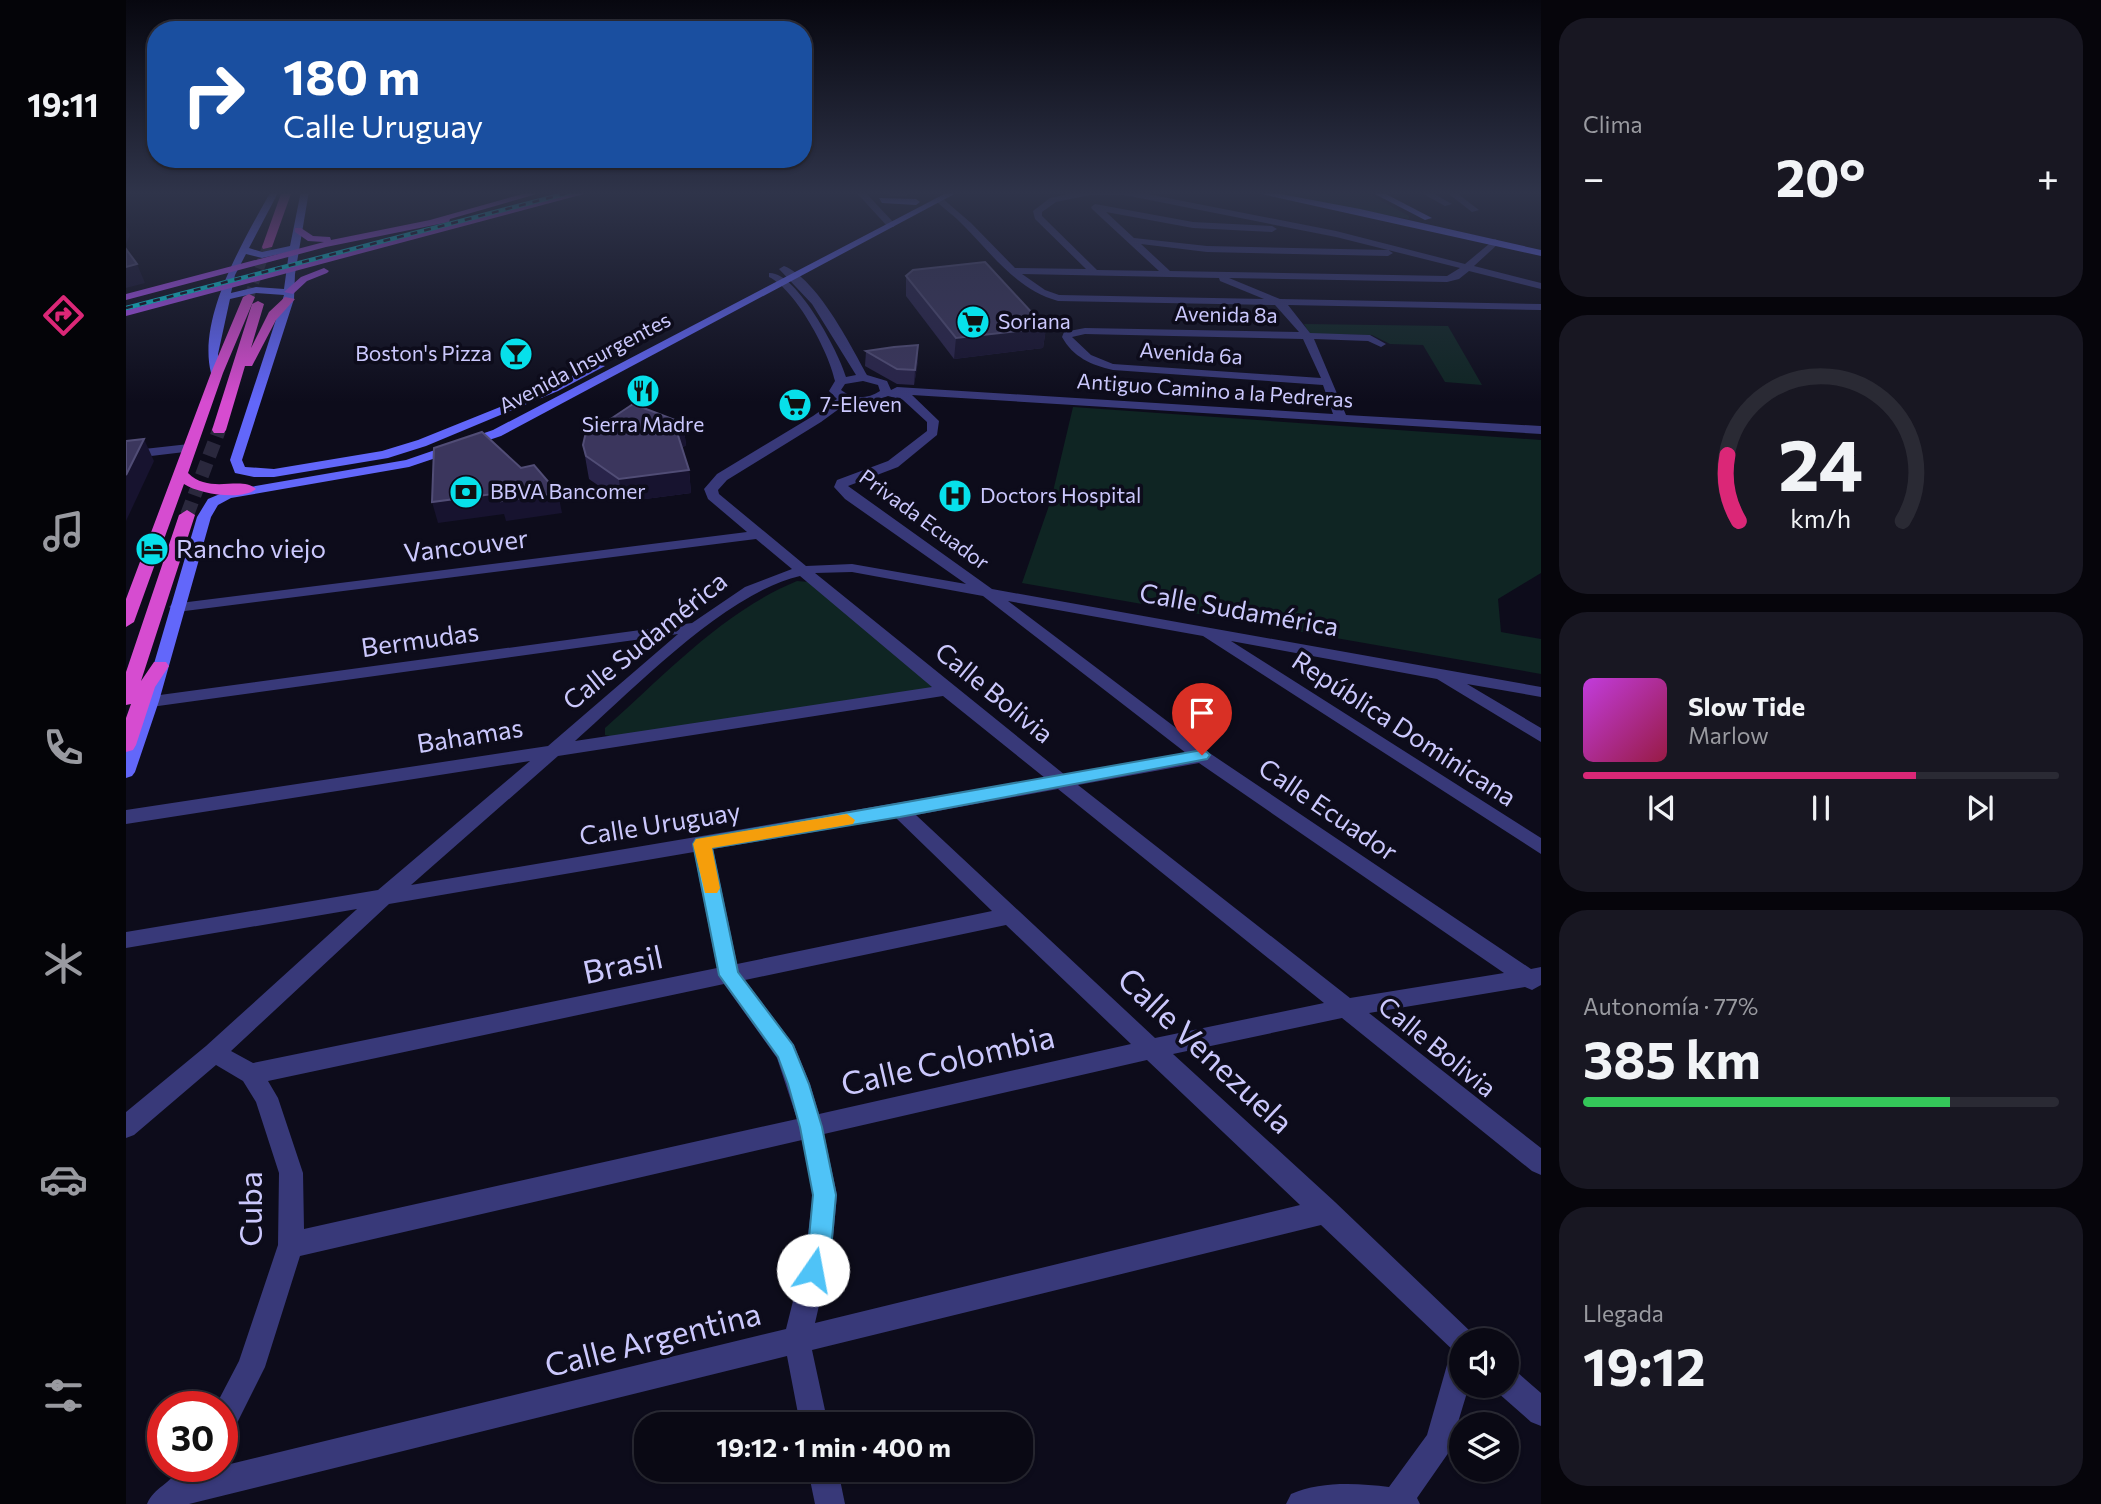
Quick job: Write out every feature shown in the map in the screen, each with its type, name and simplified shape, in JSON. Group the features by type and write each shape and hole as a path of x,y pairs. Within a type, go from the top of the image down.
{"highway":[{"path":"235,381 257,349 272,312 289,296"},
{"path":"126,622 217,373 255,297 235,381 219,430"},
{"path":"180,473 188,484 201,489 249,489"},
{"path":"126,699 187,515"},
{"path":"126,745 146,687 160,666"}],"main road":[{"path":"126,297 211,268 223,261"},
{"path":"217,373 212,354 231,272 237,261"},
{"path":"126,297 194,284 267,261"},
{"path":"289,296 292,261"},
{"path":"226,296 290,271 327,261"},
{"path":"289,296 311,276 361,261"},
{"name":"Avenida Insurgentes","path":"788,275 808,261"},
{"name":"Avenida Insurgentes","path":"126,772 151,701 208,507 219,498 249,489 409,463 497,433 636,360 814,261"},
{"path":"162,285 231,272"},
{"name":"Avenida Insurgentes","path":"289,296 236,460 240,470 254,473 361,460 422,443 546,392 772,275"},
{"path":"162,285 194,284"},
{"path":"126,313 191,296 226,296 256,290 289,296"},
{"path":"497,433 502,426 538,406 546,392 577,385 617,364 636,360"},
{"path":"459,428 469,434 466,445"},
{"path":"306,481 304,478 307,474 361,460"}],"street":[{"path":"1004,261 1036,291 1065,299 1541,307"},
{"path":"1083,261 1094,272"},
{"path":"1153,261 1167,273"},
{"path":"1446,261 1541,285"},
{"path":"1013,271 1447,279 1454,278 1472,261"},
{"path":"1210,274 1280,304 1312,341 1341,418"},
{"path":"772,275 788,275 810,293 863,377 883,383 886,391 867,400 842,390"},
{"path":"788,275 838,366 842,390"},
{"name":"Avenida 8a","path":"1069,334 1085,331 1366,337 1381,344"},
{"name":"Avenida 6a","path":"1069,334 1068,341 1090,360 1113,367 1328,382"},
{"path":"842,390 863,377"},
{"name":"Calle Bolivia","path":"842,390 817,419 722,477 711,489 713,496 946,690 1541,1163"},
{"name":"Antiguo Camino a la Pedreras","path":"886,391 1541,430"},
{"name":"Privada Ecuador","path":"886,391 907,397 917,405 933,421 933,432 893,464 850,478 842,483 841,487 990,594"},
{"path":"126,456 189,448"},
{"name":"Vancouver","path":"177,607 761,534"},
{"name":"Calle Sudamérica","path":"126,1127 214,1053 385,896 696,627 749,589 803,570 828,566 852,568 1432,670 1541,692"},
{"name":"Calle Ecuador","path":"990,594 1202,755 1537,980"},
{"name":"Bermudas","path":"151,701 696,627"},
{"name":"República Dominicana","path":"1204,632 1541,847"},
{"path":"1432,670 1541,736"},
{"name":"Bahamas","path":"126,817 946,690"},
{"name":"Calle Uruguay","path":"126,940 900,811 1202,755"},
{"name":"Calle Venezuela","path":"900,811 1008,916 1326,1211 1449,1330"},
{"path":"702,844 729,975 786,1052 799,1084 811,1127 824,1195 819,1249 797,1341 812,1412"},
{"name":"Brasil","path":"251,1074 1008,916"},
{"name":"Calle Colombia","path":"292,1245 1151,1049 1346,1008 1537,980"},
{"path":"214,1053 251,1074"},
{"name":"Cuba","path":"238,1392 251,1367 292,1245 291,1173 265,1098 251,1074"},
{"name":"Calle Argentina","path":"181,1487 797,1341 1326,1211"},
{"path":"1519,1393 1541,1412"},
{"path":"1301,1504 1359,1499 1401,1503 1438,1442 1451,1398"},
{"path":"825,1482 830,1504"}],"green space":[{"path":"1304,324 1448,326 1482,385 1445,382 1423,345 1390,344 1372,335 1310,334"},
{"path":"1073,407 1541,440 1541,573 1498,599 1501,632 1541,639 1541,674 1022,583 1051,500"},
{"path":"797,581 809,582 934,686 614,737 605,735 605,728 695,646 744,610"}],"building":[{"path":"126,261 135,261 137,264 126,267"},
{"path":"985,262 1046,328 956,338 906,276 913,270"},
{"path":"918,345 915,370 897,369 866,351 894,347"},
{"path":"633,404 683,423 676,429 689,470 619,479 586,456 583,445 585,436"},
{"path":"482,432 521,468 534,465 558,493 501,501 500,493 432,502 434,448"},
{"path":"144,439 126,475 126,441"}],"tunnel":[{"path":"249,297 262,261"},
{"path":"187,515 219,430"}],"railway":[{"path":"126,308 306,261"}],"slow traffic":[{"path":"711,888 702,844 847,820"}],"place":[{"name":"Soriana","path":"973,322"},
{"name":"Boston's Pizza","path":"516,354"},
{"name":"Sierra Madre","path":"643,391"},
{"name":"7-Eleven","path":"795,405"},
{"name":"BBVA Bancomer","path":"466,492"},
{"name":"Doctors Hospital","path":"955,496"},
{"name":"Rancho viejo","path":"152,549"}],"route":[{"path":"813,1270 819,1249 824,1195 811,1127 799,1084 786,1052 729,975 702,844 900,811 1202,755"}]}
